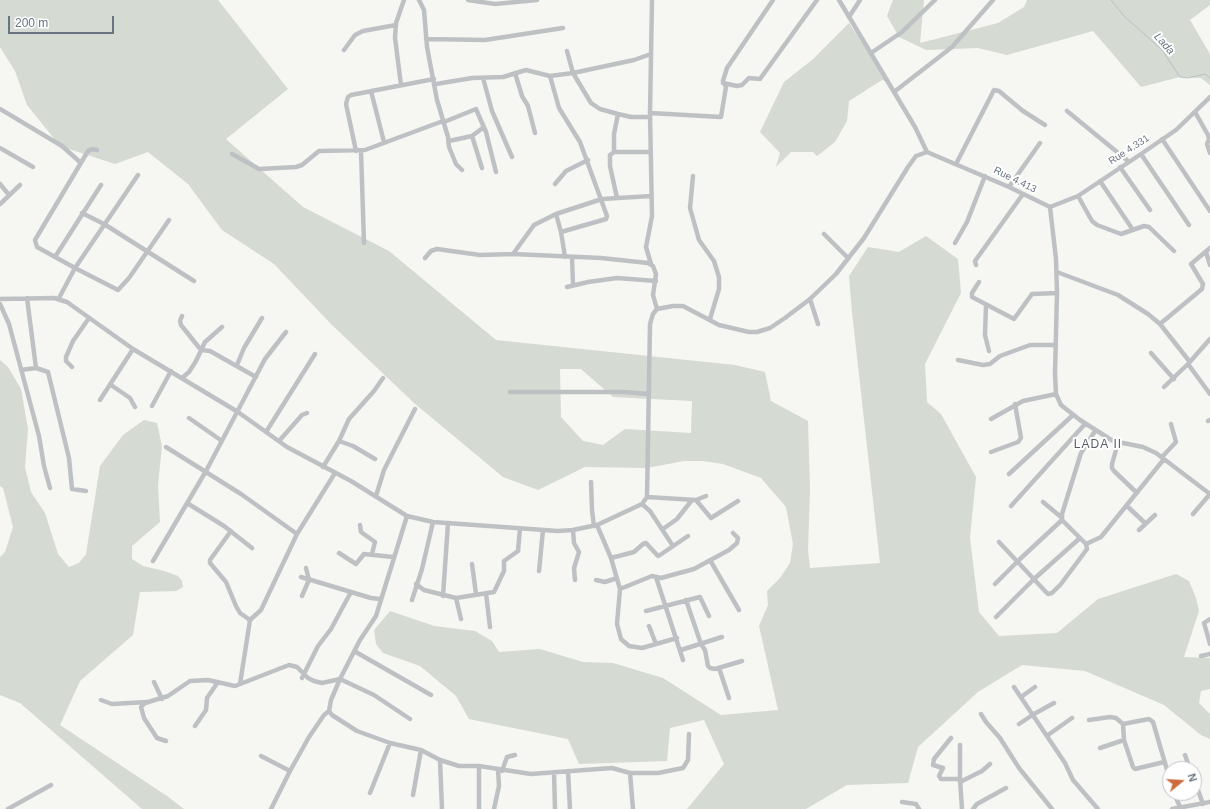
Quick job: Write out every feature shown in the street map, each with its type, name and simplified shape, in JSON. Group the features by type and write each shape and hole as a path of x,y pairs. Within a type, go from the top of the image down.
{"street":[{"path":"401,85 395,38 396,25 404,0"},
{"path":"419,0 424,10 426,38 443,122 449,141 449,147 456,164 462,170"},
{"path":"468,0 495,4 537,0"},
{"path":"652,0 650,115 652,216 646,247 651,264 656,274 653,295 657,309"},
{"path":"567,51 573,73 592,103 600,109 631,117 650,115 719,118 722,116 726,89 723,83 727,68 773,0"},
{"path":"723,83 737,86 742,85 749,78 760,78 817,0"},
{"path":"0,299 59,298 133,349 238,412 302,456 376,496 407,516 432,522 543,530 573,530 596,525 642,504 646,497 650,324 653,314 657,309 683,306 719,324 741,331 757,332 770,328 810,299 836,274 864,238 908,166 916,156 927,152 915,127 839,0"},
{"path":"849,17 860,0"},
{"path":"871,53 902,32 935,0"},
{"path":"894,92 952,47 993,0"},
{"path":"344,50 355,35 363,31 396,25"},
{"path":"426,38 485,40 563,28"},
{"path":"364,243 358,151 346,100 351,95 401,85 505,77 526,70 550,76 573,73 634,60 651,54"},
{"path":"515,73 535,133"},
{"path":"550,76 559,108 566,121 576,132 588,160 602,199 606,219 561,232"},
{"path":"483,78 492,111 512,157"},
{"path":"956,164 994,90 999,91 1023,111 1045,125"},
{"path":"371,91 384,142"},
{"name":"Rue 4.331","path":"1050,207 1078,196 1128,161 1141,154 1162,139 1210,98"},
{"path":"0,109 62,146 81,162"},
{"path":"232,154 254,166 264,169 300,166 322,150 358,151 476,109 484,127 496,172"},
{"path":"1067,111 1128,161"},
{"path":"1195,112 1208,135 1209,139 1207,144 1210,153"},
{"path":"617,198 610,155 614,152 614,134 618,114"},
{"path":"449,141 472,136 484,127"},
{"path":"472,136 482,168"},
{"path":"1162,139 1210,211"},
{"path":"1009,187 1040,143"},
{"path":"0,148 33,167"},
{"path":"97,150 90,149 81,162 35,240 37,247 118,290 126,283 169,220"},
{"path":"614,152 650,152"},
{"name":"Rue 4.413","path":"927,152 985,176 1050,207"},
{"path":"1141,154 1189,225"},
{"path":"555,184 566,171 588,160"},
{"path":"1120,167 1150,210"},
{"path":"59,298 75,268 138,175"},
{"path":"693,176 690,208 699,240 714,261 719,277 719,289 710,319"},
{"path":"955,243 967,222 985,176"},
{"path":"1100,181 1133,230"},
{"path":"0,184 9,194"},
{"path":"0,204 20,185"},
{"path":"55,257 101,185"},
{"path":"976,266 975,261 1023,194"},
{"path":"513,254 534,225 556,214 602,199 651,196"},
{"path":"1078,196 1092,221 1097,225 1121,234 1144,226 1149,227 1174,251"},
{"path":"1050,207 1057,272 1056,394 1061,405 1095,431 1118,443 1143,446 1163,458 1210,494 1193,514"},
{"path":"82,214 104,224 194,281"},
{"path":"556,214 561,232 565,257"},
{"path":"824,234 848,258"},
{"path":"1160,324 1202,289 1203,284 1191,264 1210,248"},
{"path":"425,258 431,251 437,249 480,256 513,254 622,259 651,264"},
{"path":"1206,252 1210,265"},
{"path":"572,257 573,285"},
{"path":"1057,272 1118,295 1148,314 1160,324 1210,394"},
{"path":"567,287 617,278 656,280"},
{"path":"978,282 971,295 986,306 1014,319 1032,294 1057,293"},
{"path":"27,298 36,368"},
{"path":"810,299 818,324"},
{"path":"0,304 9,324 50,488"},
{"path":"986,306 985,335 989,351"},
{"path":"182,316 181,325 201,350 210,351 256,377"},
{"path":"72,367 66,361 66,357 73,341 89,318"},
{"path":"237,365 244,348 262,318"},
{"path":"182,378 189,372 204,342 222,327"},
{"path":"153,561 206,471 265,359 286,332"},
{"path":"1164,387 1174,379 1210,339"},
{"path":"958,360 984,365 990,364 1000,356 1030,345 1056,345"},
{"path":"100,400 133,349"},
{"path":"1151,353 1174,379"},
{"path":"266,432 316,354"},
{"path":"21,370 36,368 45,370 50,376 69,458 72,489 86,491"},
{"path":"152,406 171,371"},
{"path":"323,467 354,412 374,391 383,378"},
{"path":"111,384 130,398 135,407"},
{"path":"510,392 623,392 648,394"},
{"path":"991,419 1015,404 1056,394"},
{"path":"991,452 1018,442 1020,438 1015,404"},
{"path":"376,496 384,470 415,408"},
{"path":"279,441 302,415 307,413"},
{"path":"1009,474 1073,415"},
{"path":"189,418 222,441"},
{"path":"1011,506 1085,424"},
{"path":"1086,544 1101,537 1176,442 1171,424"},
{"path":"995,584 1062,518 1081,453 1095,431"},
{"path":"339,441 353,446 375,459"},
{"path":"1118,443 1112,468 1137,492"},
{"path":"166,447 241,494 297,534"},
{"path":"240,684 250,620 261,610 297,534 335,473"},
{"path":"591,482 592,510 596,525 611,558 620,589 618,624 622,639 633,648 642,648 677,638"},
{"path":"646,497 694,500 706,496"},
{"path":"694,500 711,518 738,501"},
{"path":"663,529 677,519 694,500"},
{"path":"999,542 1048,594 1052,593 1086,552 1086,544 1062,518 1043,502"},
{"path":"187,503 232,531 252,548"},
{"path":"642,504 650,511 673,546"},
{"path":"1127,506 1146,523"},
{"path":"1139,530 1155,515"},
{"path":"271,809 290,770 309,737 324,715 329,711 331,700 340,679 354,651 376,616 393,557 407,516"},
{"path":"412,600 422,569 432,522"},
{"path":"443,596 448,523"},
{"path":"360,525 361,532 375,542 372,554"},
{"path":"416,584 424,590 443,596 456,598 496,590 504,571 504,561 518,551 520,528"},
{"path":"538,571 543,530"},
{"path":"573,530 574,543 579,552 574,568 575,580"},
{"path":"232,531 210,560 210,563 226,582 231,597 240,613 250,620"},
{"path":"620,589 652,576 661,578 694,569 737,543 738,538 733,533"},
{"path":"611,558 634,552 646,543 658,556 688,536"},
{"path":"996,617 1034,579 1080,538"},
{"path":"339,554 356,564 364,554 393,557"},
{"path":"710,560 740,610"},
{"path":"472,564 476,594"},
{"path":"302,596 309,580 306,568"},
{"path":"302,577 380,599"},
{"path":"656,577 683,660"},
{"path":"596,580 605,582 617,578"},
{"path":"302,676 318,646 341,612 351,592"},
{"path":"486,593 490,627"},
{"path":"646,611 700,597 709,616"},
{"path":"456,598 461,619"},
{"path":"686,600 701,644 705,650 708,666 710,668 719,668 742,660"},
{"path":"1210,619 1204,623 1210,644"},
{"path":"649,626 656,644"},
{"path":"681,650 722,637"},
{"path":"354,651 431,694"},
{"path":"1201,656 1210,654"},
{"path":"166,741 157,738 142,713 142,705 162,699 190,681 198,679 235,686 289,665 293,665 302,676 314,681 322,683 340,679 374,695 410,719"},
{"path":"719,668 729,698"},
{"path":"154,682 162,699"},
{"path":"195,726 206,710 207,698 218,682"},
{"path":"1014,687 1048,735 1065,763 1073,780 1098,809"},
{"path":"1021,697 1035,687"},
{"path":"101,700 112,704 150,702"},
{"path":"1019,724 1054,703"},
{"path":"329,711 332,715 357,731 390,743 421,750 440,760 459,766 479,766 500,771 531,774 612,768 630,773 658,773 683,768 688,760 689,734"},
{"path":"981,714 1000,738 1019,768 1052,809"},
{"path":"1089,720 1110,717 1116,718 1123,724 1124,740 1132,765 1135,769 1162,762"},
{"path":"1048,735 1072,718"},
{"path":"1123,724 1152,720 1164,761"},
{"path":"951,738 934,759 933,765 942,768 940,776 941,779 960,781 982,771 990,764"},
{"path":"1100,748 1124,740"},
{"path":"370,793 390,743"},
{"path":"960,745 962,809"},
{"path":"413,794 421,750"},
{"path":"494,809 499,786 500,771 507,757 515,755"},
{"path":"1185,755 1187,761"},
{"path":"261,756 290,770"},
{"path":"440,760 442,809"},
{"path":"479,766 479,809"},
{"path":"568,771 570,809"},
{"path":"554,772 555,809"},
{"path":"630,773 633,809"},
{"path":"8,809 51,785"},
{"path":"972,809 977,804 1006,788"},
{"path":"1177,801 1180,808"},
{"path":"902,802 916,804 919,809"},
{"path":"1172,809 1197,807 1210,802"}],"shaded area":[{"path":"0,0 218,0 288,89 226,139 303,207 389,251 496,340 735,365 765,372 771,401 808,421 810,490 808,550 810,568 880,563 849,276 868,247 899,252 926,236 958,259 961,293 925,364 927,402 941,414 976,477 970,538 979,612 999,636 1057,633 1098,599 1176,574 1189,581 1196,598 1199,611 1184,657 1210,658 1210,689 1201,691 1199,703 1210,714 1210,739 1201,735 1164,705 1085,671 1022,665 978,692 918,747 908,783 847,785 806,809 687,809 724,764 704,720 670,728 667,761 579,764 568,739 469,719 456,696 420,666 383,653 376,644 374,630 390,611 434,626 475,631 492,641 499,652 540,649 583,662 613,663 663,678 721,715 778,710 759,626 768,605 767,591 780,578 790,563 793,544 786,507 761,478 723,464 703,461 684,461 647,468 585,467 538,490 503,477 414,403 331,324 274,264 222,230 188,184 148,152 115,164 60,146 27,105 15,71 0,47","holes":["560,369 581,369 613,397 692,401 691,433 625,429 603,445 583,441 561,417"]},
{"path":"893,0 924,0 920,43 998,23 1024,7 1027,0 1210,0 1210,5 1190,20 1210,54 1210,85 1201,78 1180,77 1141,87 1093,31 1007,55 978,48 926,50 899,37 887,16"},
{"path":"849,23 888,82 882,80 849,101 847,121 835,142 817,156 813,152 791,152 776,167 780,153 760,132 784,82 812,60"},
{"path":"0,360 8,367 21,389 28,429 25,467 31,492 45,513 58,554 69,567 79,563 86,554 100,466 123,435 144,420 157,423 162,446 158,485 160,522 132,546 132,559 143,566 178,576 182,581 183,587 176,591 140,592 133,635 80,681 60,725 167,796 184,809 142,809 20,703 0,695 0,557 5,552 13,527 3,488 0,486"}],"waterway":[{"name":"Lada","path":"1111,0 1124,16 1162,50 1180,77 1188,78 1205,74 1210,78"}],"district":[{"name":"LADA II","path":"1098,445"}]}
